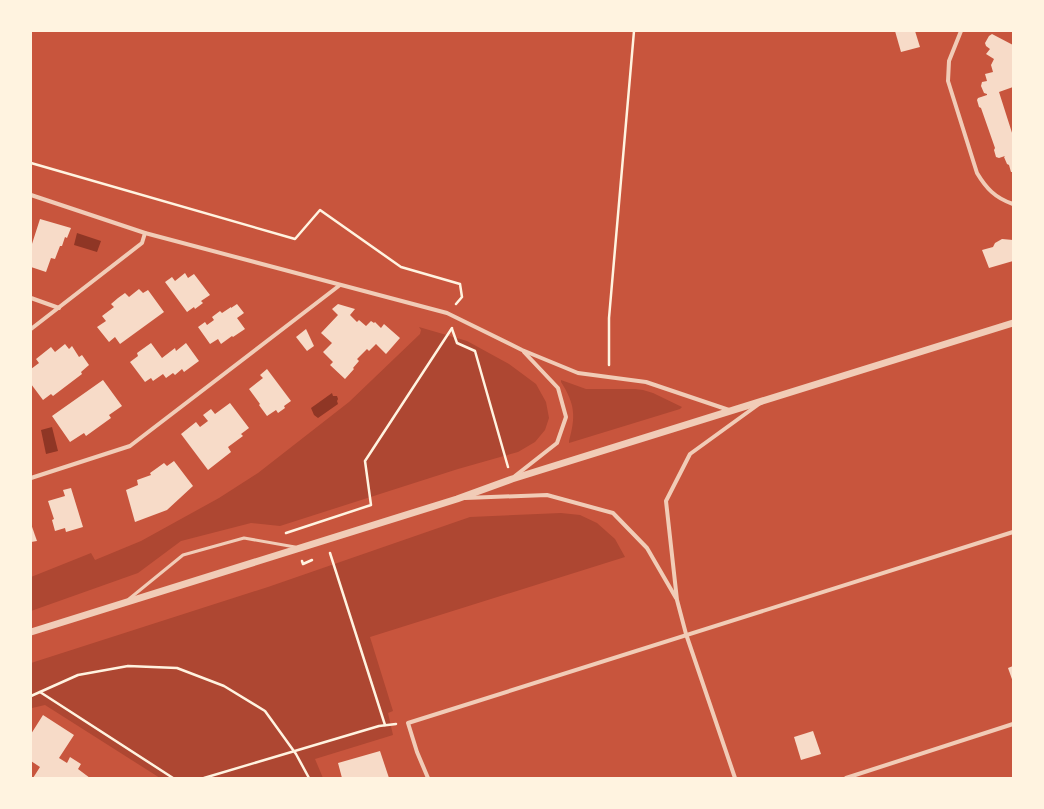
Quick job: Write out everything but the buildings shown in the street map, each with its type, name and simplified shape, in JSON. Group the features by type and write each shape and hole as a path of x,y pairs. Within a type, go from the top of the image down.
{"street":[{"path":"961,31 949,61 948,81 976,173 985,186 998,198 1013,204"},
{"path":"31,195 145,233 447,313 522,350 578,373 646,382 731,411"},
{"path":"31,329 142,243 145,233"},
{"path":"31,478 130,446 340,284"},
{"path":"31,298 59,308"},
{"path":"31,632 457,499 512,479 1013,323"},
{"path":"512,479 557,443 566,417 558,388 522,350"},
{"path":"735,778 686,634 677,600 666,501 690,454 764,401"},
{"path":"457,499 547,494 613,513 647,548 677,600"},
{"path":"428,778 417,752 408,723 1013,532"},
{"path":"846,778 1013,724"}],"lane":[{"path":"124,603 184,555 244,538 299,548"}],"path":[{"path":"609,378 609,318 634,31"},
{"path":"317,558 303,564 299,548 285,533 372,505 365,461 452,328"},
{"path":"324,556 330,553 385,725"},
{"path":"31,696 78,675 128,666 177,668 224,686 264,711 295,752 309,778"},
{"path":"40,692 173,778"},
{"path":"204,778 385,725 408,723"}],"shaded area":[{"path":"77,233 101,241 97,252 74,245"},
{"path":"419,327 467,341 509,364 536,384 546,402 549,418 545,430 535,442 518,452 458,469 280,526 251,523 181,541 138,573 31,611 31,577 91,553 95,560 141,541 219,498 258,473 349,402 420,334 421,330"},
{"path":"561,380 586,389 643,390 653,393 682,407 680,409 569,443 573,424 573,410 572,404"},
{"path":"332,393 333,396 337,396 338,404 318,418 314,415 311,408"},
{"path":"52,427 58,451 46,454 41,430"},
{"path":"561,513 580,515 597,523 615,539 625,557 370,637 393,711 388,713 393,735 315,759 323,778 160,778 45,705 32,708 31,710 31,663 268,587 470,517"}]}
